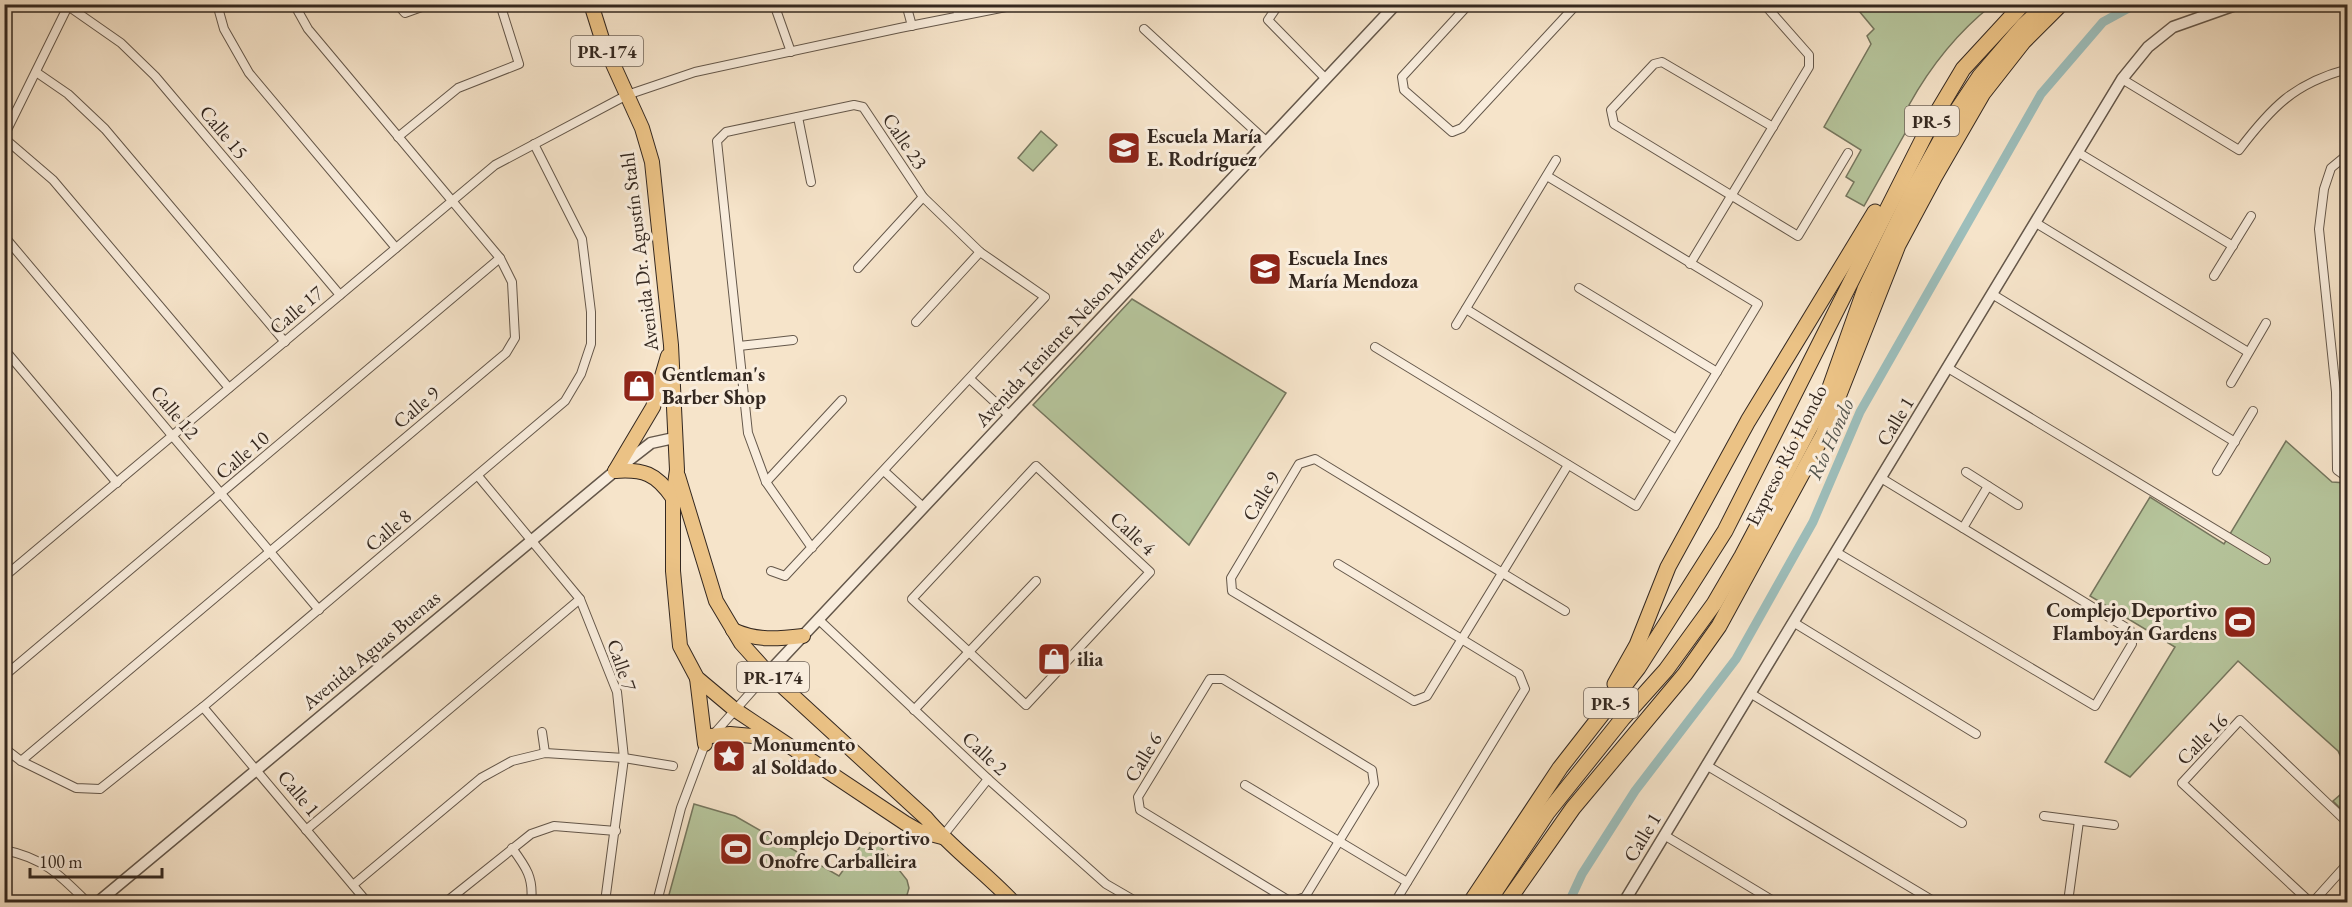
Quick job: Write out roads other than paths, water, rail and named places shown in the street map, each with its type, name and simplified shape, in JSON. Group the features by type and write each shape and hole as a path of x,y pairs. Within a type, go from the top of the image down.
{"highway":[{"name":"Avenida Dr. Agustín Stahl","path":"591,4 603,42 642,128 652,162 671,345 676,470 673,498 673,571 680,646 698,678 734,709 905,823 919,831 942,837"},
{"path":"1963,69 1973,49 2011,4"},
{"name":"Expreso Río Hondo","path":"1471,903 1531,810 1638,668 1725,531 1904,173 1963,69 2023,4"},
{"path":"1754,476 1782,432 1910,180 1973,72 1999,39 2036,4"},
{"path":"1488,903 1547,813 1623,718 1666,670 1713,604 1742,556 1828,393 1865,289 1924,170 1958,109 1980,76 2024,25 2047,4"},
{"name":"Expreso Río Hondo","path":"1507,903 1598,776 1684,674 1719,626 1823,435 1898,246 1935,176 1983,93 2004,64 2061,4"},
{"path":"1568,759 1637,645 1668,567 1748,421 1868,223 1904,173"},
{"path":"615,471 653,407 671,345"},
{"path":"615,471 635,469 651,476 664,484 673,498"},
{"name":"Avenida Dr. Agustín Stahl","path":"676,470 716,601 741,643 768,673 926,818 942,837 994,881 1013,903"},
{"path":"673,538 687,539 706,568"},
{"path":"733,630 750,638 772,639 803,636"},
{"path":"698,678 708,740 730,734 779,738"},
{"path":"1515,903 1532,877 1538,858"}],"street":[{"path":"217,4 224,29 249,73 396,248"},
{"name":"Calle 9","path":"21,761 506,353 515,338 512,282 500,258 308,29 294,4"},
{"path":"398,4 405,12 430,4"},
{"path":"398,137 458,88 519,64 500,4"},
{"path":"774,4 791,52"},
{"path":"906,4 912,26"},
{"path":"955,4 959,16"},
{"path":"1279,4 1268,20 1326,79"},
{"name":"Avenida Teniente Nelson Martínez","path":"768,673 1396,4"},
{"path":"1469,4 1402,77 1404,90 1452,132 1462,128 1577,4"},
{"path":"1690,264 1809,68 1809,55 1764,4"},
{"name":"Calle 1","path":"1624,903 2122,80 2148,47 2174,27 2238,4"},
{"path":"2344,4 2348,22"},
{"path":"68,5 4,137 53,180 229,388"},
{"name":"Calle 15","path":"68,5 121,43 155,76 340,295"},
{"name":"Calle 17","path":"4,577 495,165 627,95 695,72 1019,5"},
{"path":"1144,29 1267,142"},
{"path":"1773,127 1662,62 1653,64 1611,110 1614,124 1798,236 1848,153"},
{"path":"2122,80 2239,150 2265,116 2293,92 2324,75 2348,69"},
{"path":"36,72 69,94 105,129 285,342"},
{"name":"Calle 23","path":"771,571 785,576 812,548 1046,297 980,252 923,197 863,107 854,105 726,132 717,141 748,433 766,482 812,548"},
{"path":"798,117 811,182"},
{"name":"Calle 8","path":"4,748 21,761 76,788 100,789 203,707 565,401 581,375 591,344 591,312 582,240 534,144"},
{"path":"2079,153 2233,246"},
{"path":"2348,154 2331,168 2324,189 2319,243 2336,392 2337,470 2348,478"},
{"path":"1456,325 1557,160"},
{"path":"1375,347 1636,506 1758,304 1547,176"},
{"path":"858,268 923,197"},
{"path":"2214,276 2251,216"},
{"path":"2036,223 2248,352"},
{"name":"Calle 12","path":"4,236 319,610"},
{"path":"916,322 980,252"},
{"name":"Calle 10","path":"4,676 500,258"},
{"path":"1580,288 1717,372"},
{"path":"1992,294 2235,442"},
{"path":"1466,309 1676,439"},
{"path":"2231,382 2266,323"},
{"path":"739,346 793,340"},
{"path":"4,349 117,483"},
{"path":"1948,368 2266,560"},
{"path":"970,379 1010,416"},
{"path":"766,482 842,400"},
{"path":"2217,471 2253,411"},
{"name":"Avenida Aguas Buenas","path":"98,903 615,471 651,443 674,438"},
{"name":"Calle 9","path":"1462,639 1427,696 1414,701 1232,591 1231,578 1299,464 1315,459 1565,611"},
{"path":"1462,639 1568,465"},
{"name":"Calle 4","path":"1036,466 1150,572 1026,705 969,651 912,599 1036,466"},
{"path":"884,471 923,507"},
{"path":"1966,472 2019,505"},
{"name":"Calle 7","path":"478,476 580,598 617,692 624,758 605,903"},
{"path":"1836,552 2095,706 2132,644 2130,630 1881,478"},
{"path":"1963,528 1988,486"},
{"path":"1338,564 1519,674 1525,688 1395,903"},
{"path":"914,710 1035,582"},
{"path":"306,830 580,598"},
{"name":"Calle 2","path":"818,619 988,779 1107,884 1137,903"},
{"path":"1793,622 1976,734"},
{"path":"657,903 681,808 708,740 768,673"},
{"name":"Calle 6","path":"1210,679 1223,679 1372,770 1374,784 1339,841 1305,897 1291,902 1140,810 1138,797 1210,679"},
{"path":"1750,693 1962,823"},
{"name":"Calle 1","path":"203,707 367,903"},
{"name":"Calle 16","path":"2311,903 2182,783 2240,720 2348,823"},
{"path":"542,732 544,753"},
{"path":"353,885 481,778 512,761 544,753 624,758 673,766"},
{"path":"1706,765 1935,903"},
{"path":"942,837 988,779"},
{"path":"1245,784 1407,882"},
{"path":"2044,816 2114,825"},
{"path":"2068,903 2079,820"},
{"path":"446,903 531,834 554,826 616,831"},
{"path":"1664,835 1775,903"},
{"path":"512,848 527,868 533,888 531,903"},
{"path":"4,850 23,854 56,871 87,903"},
{"path":"2311,903 2348,863"}],"waterway":[{"name":"Río Hondo","path":"1569,902 1582,874 1635,791 1736,659 1813,522 1860,412 2041,94 2103,22 2136,4"}],"place":[{"name":"Escuela María E. Rodríguez","path":"1124,148"},
{"name":"Escuela Ines María Mendoza","path":"1265,269"},
{"name":"Gentleman's Barber Shop","path":"639,386"},
{"name":"Complejo Deportivo Flamboyán Gardens","path":"2240,622"},
{"name":"ilia","path":"1054,659"},
{"name":"Monumento al Soldado","path":"729,756"},
{"name":"Complejo Deportivo Onofre Carballeira","path":"736,849"}]}
